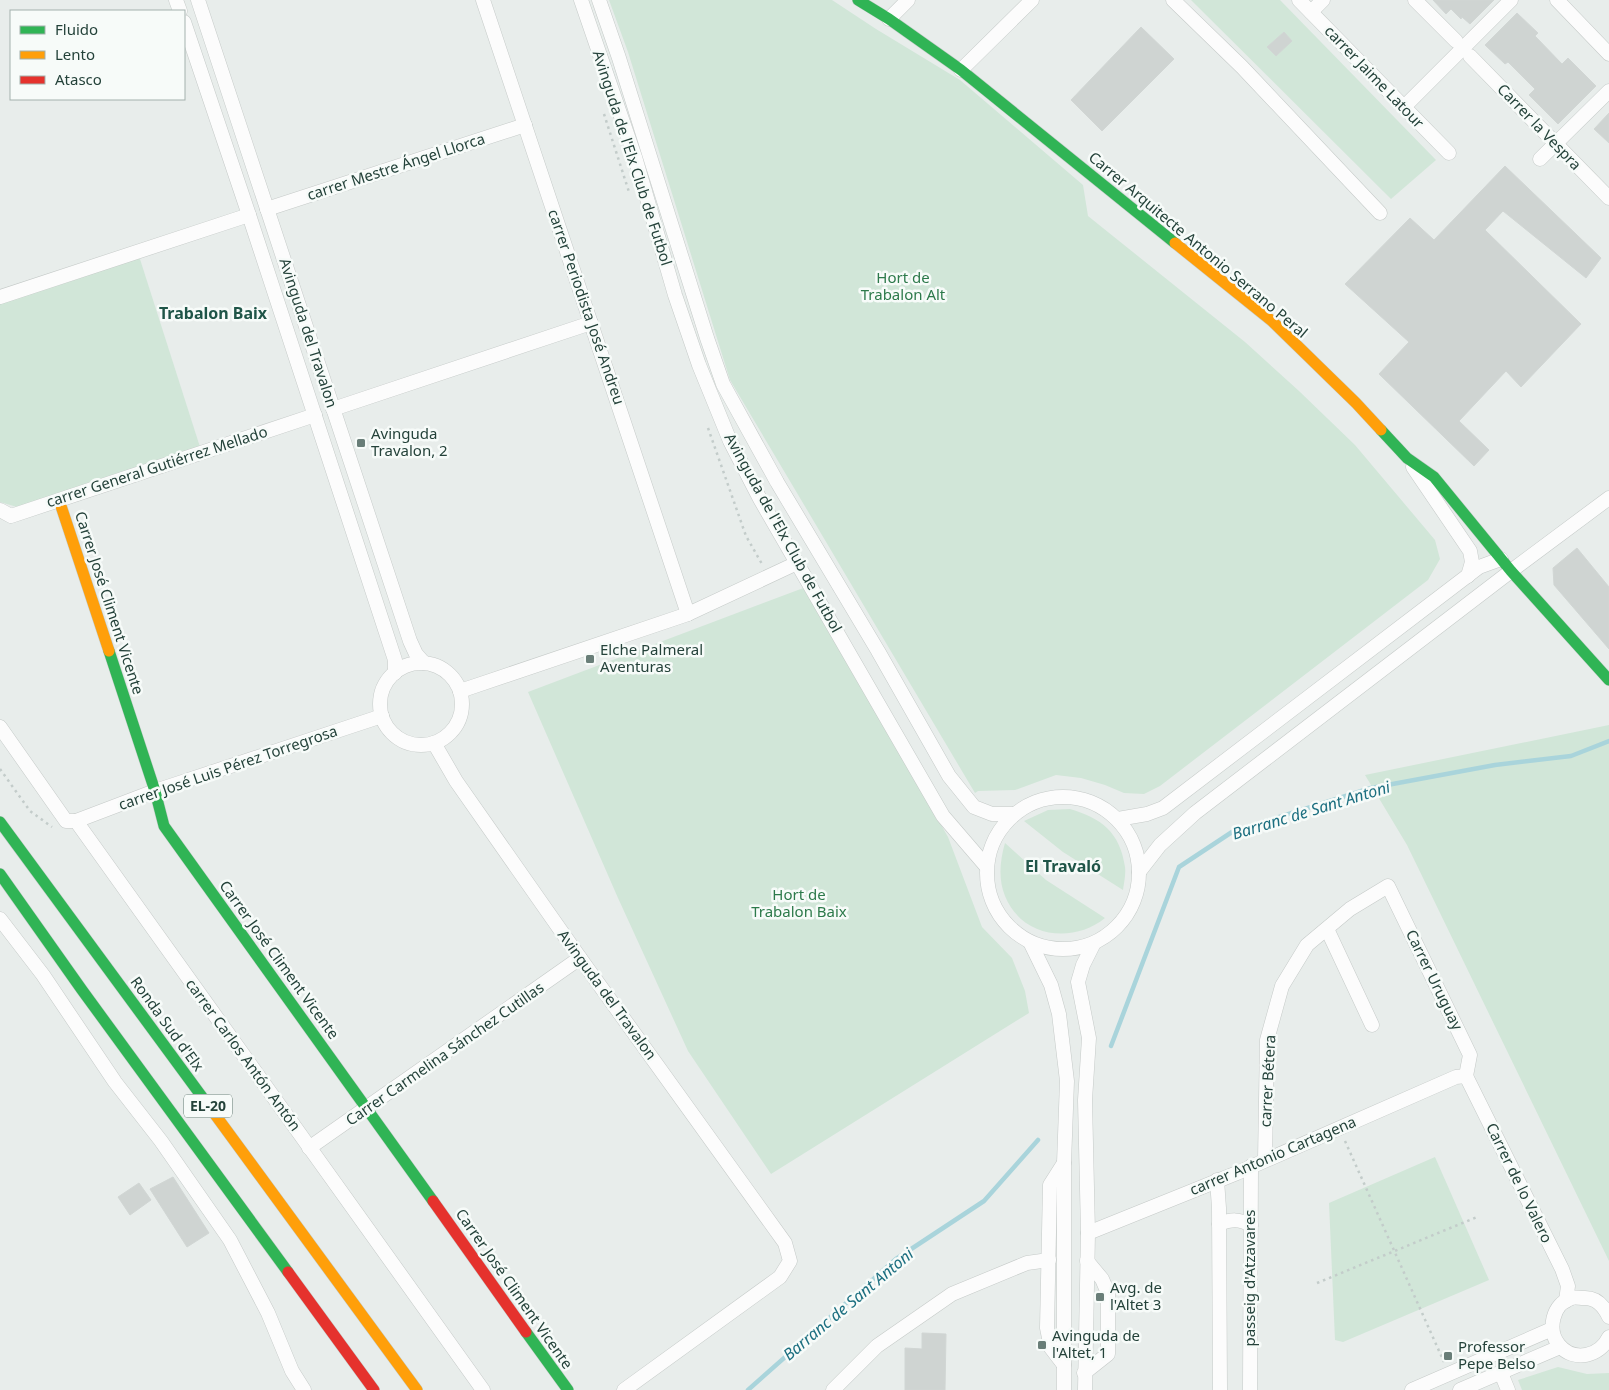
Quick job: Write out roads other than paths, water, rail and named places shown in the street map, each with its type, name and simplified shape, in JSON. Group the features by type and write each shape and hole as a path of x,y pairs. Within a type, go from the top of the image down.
{"main road":[{"name":"Carrer Arquitecte Antonio Serrano Peral","path":"858,0 889,19 961,70 1272,321 1356,403 1407,458 1434,477 1511,571 1609,680"},
{"name":"Carrer José Climent Vicente","path":"59,500 155,791 164,826 568,1390"},
{"name":"Ronda Sud d'Elx","path":"0,822 417,1390"},
{"name":"EL-20","path":"0,874 88,998 374,1390"}],"street":[{"name":"Avinguda del Travalon","path":"198,0 410,641 416,654 424,663"},
{"name":"carrer Periodista José Andreu","path":"483,0 688,614"},
{"name":"Avinguda de l'Elx Club de Futbol","path":"580,0 635,157 675,295 698,365 730,441 760,499 943,816 986,866"},
{"name":"Avinguda de l'Elx Club de Futbol","path":"599,0 723,384 777,482 878,650 949,776 974,807 992,814 1013,814"},
{"path":"889,19 908,0"},
{"path":"961,70 1032,0"},
{"path":"1172,0 1242,67 1380,213"},
{"name":"carrer Jaime Latour","path":"1299,0 1449,153"},
{"path":"1311,12 1323,0"},
{"path":"1415,0 1456,41"},
{"path":"1404,107 1511,0"},
{"path":"1557,0 1609,54"},
{"name":"Avinguda del Travalon","path":"185,25 395,660 395,673"},
{"name":"Carrer la Vespra","path":"1470,56 1609,198"},
{"path":"1540,159 1609,91"},
{"name":"carrer Mestre Ángel Llorca","path":"267,209 525,125"},
{"path":"0,297 249,215"},
{"path":"333,409 592,323"},
{"name":"carrer General Gutiérrez Mellado","path":"0,510 11,516 315,415"},
{"path":"1407,458 1470,551 1472,562 1468,576"},
{"path":"1139,872 1160,845 1195,813 1609,498"},
{"path":"1118,819 1147,814 1164,808 1479,567 1501,559"},
{"path":"460,691 688,614 797,563"},
{"path":"424,663 436,666 448,673 460,691 462,705 460,718 449,734 434,743 418,745 403,741 390,731 382,716 380,702 382,691 389,678 411,664 424,663"},
{"name":"carrer José Luis Pérez Torregrosa","path":"76,821 155,791 382,716"},
{"name":"carrer Carlos Antón Antón","path":"0,727 66,820 76,821 483,1390"},
{"name":"Avinguda del Travalon","path":"434,743 456,781 580,958 785,1243 790,1261 780,1277 624,1390"},
{"path":"1051,796 1079,797 1102,806 1118,819 1126,828 1138,857 1139,881 1131,908 1111,932 1086,946 1063,950 1047,948 1023,939 1002,920 988,891 986,866 992,842 1013,814 1024,806 1051,796"},
{"name":"carrer Bétera","path":"1265,1160 1267,1040 1282,986 1307,945 1350,909 1388,886"},
{"name":"Carrer Uruguay","path":"1388,886 1470,1056 1461,1077"},
{"path":"0,919 43,975 115,1082 160,1141 230,1240 268,1313 292,1371 304,1390"},
{"path":"1327,929 1372,1025"},
{"path":"1030,942 1051,985 1059,1014 1067,1081 1064,1164 1064,1390"},
{"path":"1085,1390 1088,1233 1085,1100 1089,1038 1078,982 1083,965 1094,943"},
{"name":"Carrer Carmelina Sánchez Cutillas","path":"309,1148 368,1109 580,958"},
{"name":"carrer Antonio Cartagena","path":"1088,1233 1461,1077"},
{"name":"Carrer de lo Valero","path":"1461,1077 1562,1269 1568,1286 1566,1300"},
{"path":"1064,1164 1050,1185 1048,1328 1051,1348 1064,1365"},
{"name":"passeig d'Atzavares","path":"1250,1390 1251,1166"},
{"name":"passeig d'Atzavares","path":"1218,1180 1220,1390"},
{"path":"1219,1224 1230,1220 1239,1220 1251,1225"},
{"path":"833,1390 877,1346 952,1294 1027,1262 1049,1260"},
{"path":"1084,1373 1108,1354 1108,1293 1102,1279 1087,1261"},
{"path":"1607,1344 1599,1351 1588,1356 1573,1355 1560,1347 1554,1338 1552,1329 1553,1316 1558,1307 1566,1300 1572,1298 1588,1297 1602,1300 1609,1317"},
{"path":"1412,1390 1552,1329"},
{"path":"1460,1390 1560,1347"},
{"path":"1500,1373 1508,1390"}],"waterway":[{"name":"Barranc de Sant Antoni","path":"1111,1046 1179,867 1232,832 1371,788 1495,765 1571,756 1609,741"},
{"name":"Barranc de Sant Antoni","path":"748,1390 896,1259 984,1201 1038,1140"}],"place":[{"name":"Avinguda Travalon, 2","path":"361,443"},
{"name":"Elche Palmeral Aventuras","path":"590,659"},
{"name":"Avg. de l'Altet 3","path":"1100,1297"},
{"name":"Avinguda de l'Altet, 1","path":"1042,1345"},
{"name":"Professor Pepe Belso","path":"1448,1356"}],"district":[{"name":"Trabalon Baix","path":"213,313"},
{"name":"El Travaló","path":"1063,866"}],"park label":[{"name":"Hort de Trabalon Alt","path":"903,286"},
{"name":"Hort de Trabalon Baix","path":"799,904"}]}
